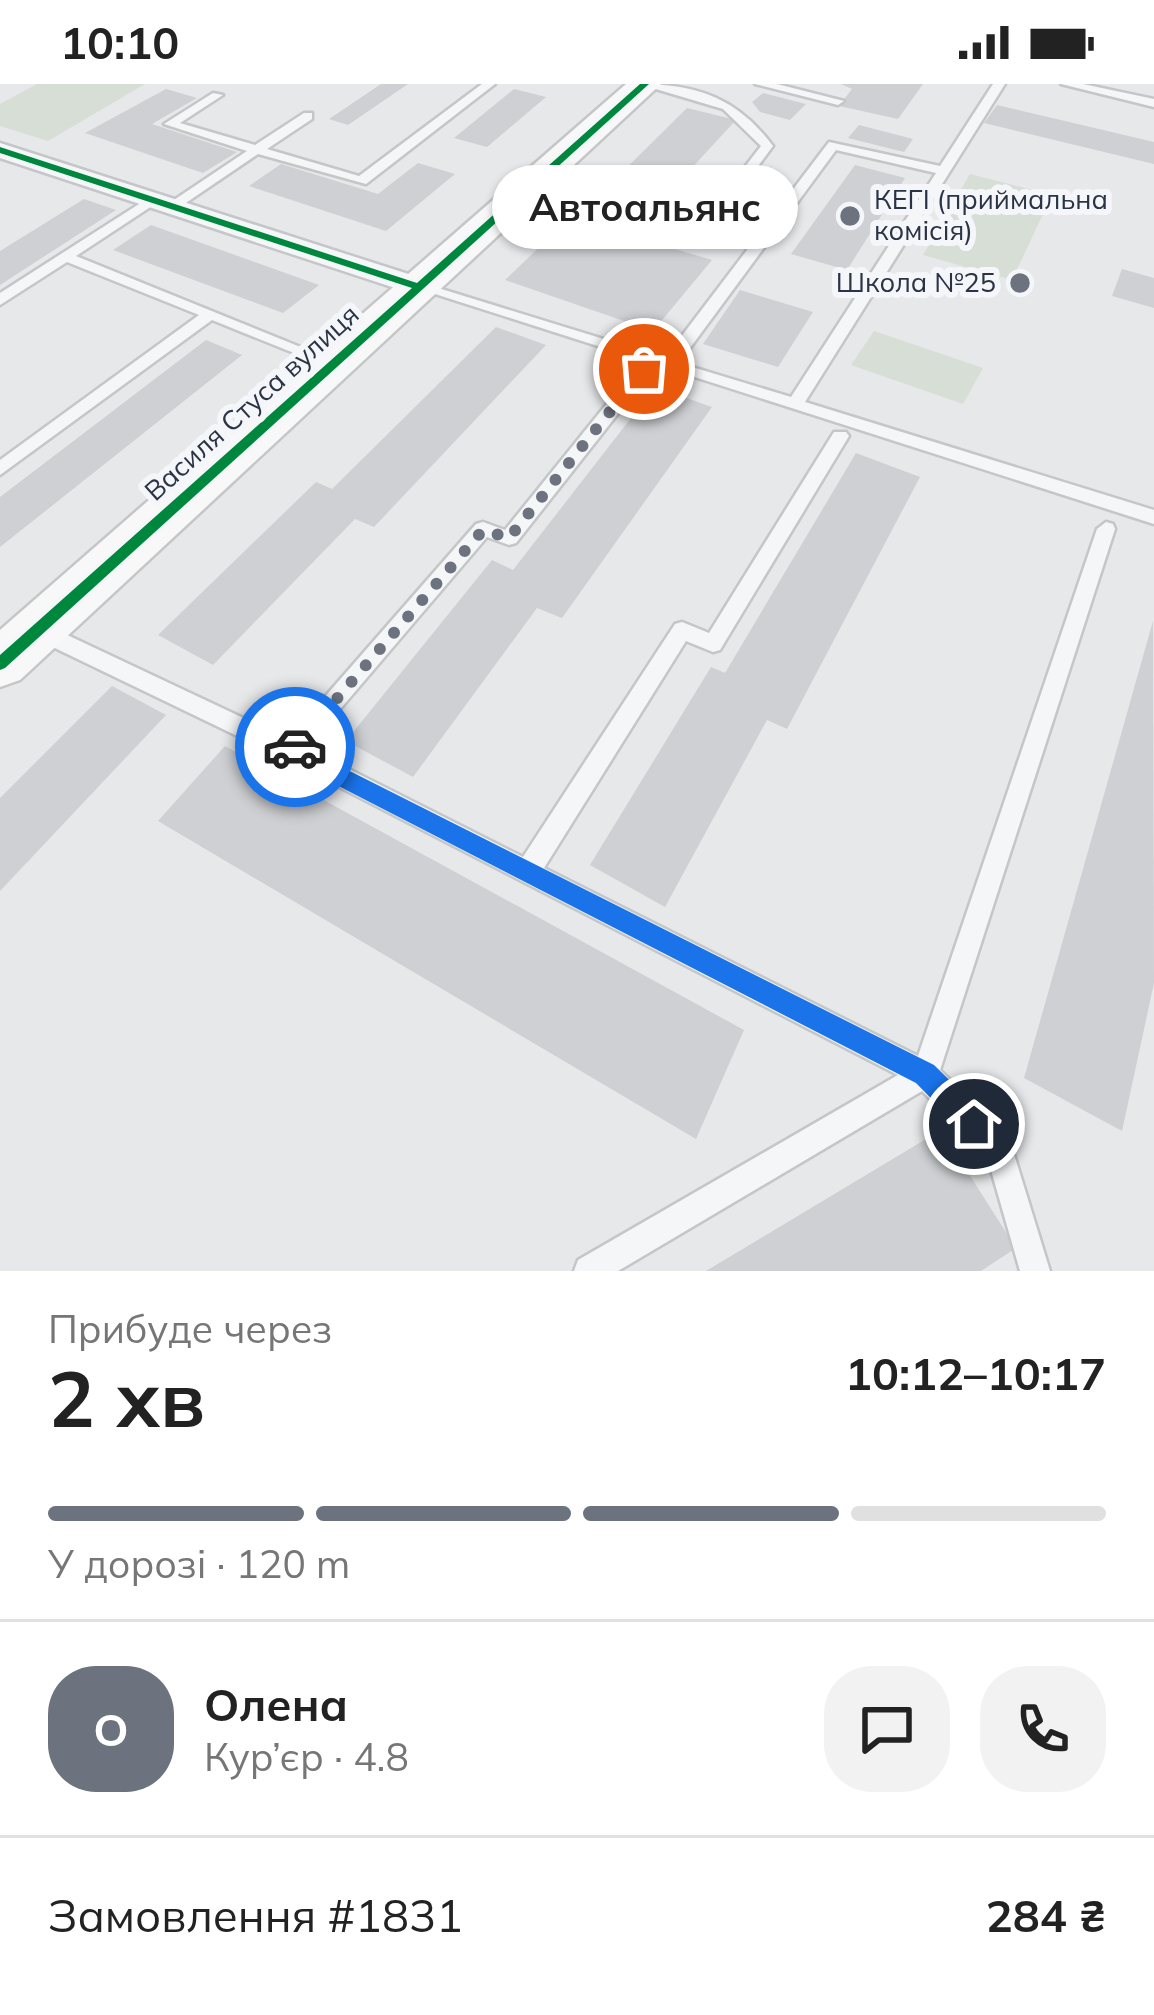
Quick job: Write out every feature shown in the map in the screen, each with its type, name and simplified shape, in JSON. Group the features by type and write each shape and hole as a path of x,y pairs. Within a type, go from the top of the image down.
{"street":[{"name":"Василя Стуса вулиця","path":"0,664 645,84"},
{"path":"0,150 417,286"}],"lane":[{"path":"217,95 170,124 361,181 489,84"},
{"path":"645,84 722,101 743,113 767,146 701,233"},
{"path":"761,84 838,101"},
{"path":"796,403 999,84"},
{"path":"1067,84 1154,103"},
{"path":"0,300 66,257 256,152 308,116"},
{"path":"670,363 832,146 943,171"},
{"path":"66,257 295,348"},
{"path":"417,286 1154,517"},
{"path":"0,469 208,316"},
{"path":"291,752 483,530 509,538 644,369"},
{"path":"528,872 682,630 713,644 839,436"},
{"path":"589,1271 925,1074 1106,530"},
{"path":"37,630 291,752 925,1074 999,1148 1035,1271"}],"shaded area":[{"path":"37,84 145,84 48,141 0,126 0,104"},
{"path":"970,174 1052,195 1012,280 923,255"},
{"path":"874,331 983,368 963,404 851,365"}],"building":[{"path":"381,84 408,84 348,125 329,119"},
{"path":"841,84 923,84 898,119 839,106 852,89"},
{"path":"166,89 197,98 152,124 237,152 203,173 85,133"},
{"path":"514,89 546,97 487,147 454,138"},
{"path":"763,93 806,104 790,120 760,112 752,102"},
{"path":"997,105 1154,142 1154,164 984,123"},
{"path":"687,108 736,120 638,226 584,210"},
{"path":"859,125 913,139 904,152 848,138"},
{"path":"418,163 455,174 386,231 249,186 281,164 378,194"},
{"name":"КЕГІ (приймальна комісія)","path":"855,165 905,178 847,270 791,254"},
{"path":"84,199 116,210 0,285 0,251"},
{"path":"574,214 712,260 653,331 505,280"},
{"path":"151,225 319,285 283,313 113,250"},
{"path":"1122,269 1154,278 1154,308 1112,296"},
{"path":"740,290 813,312 778,367 703,344"},
{"path":"496,327 546,345 374,527 355,519 213,665 158,635 316,482 332,489"},
{"path":"206,340 242,355 0,547 0,497"},
{"path":"655,387 712,407 562,618 537,608 413,777 346,741 492,560 513,570"},
{"path":"856,453 920,477 787,729 767,720 665,907 590,865 711,667 725,673"},
{"path":"1153,621 1154,983 1122,1131 1024,1078"},
{"path":"112,686 166,715 0,891 0,798"},
{"path":"225,746 744,1030 696,1139 158,821"},
{"path":"941,1130 1016,1248 981,1271 706,1271"}],"cycle path":[{"path":"0,664 645,84"},
{"path":"0,150 417,286"}],"way so far":[{"path":"295,747 483,530 509,538 644,369"}],"place":[{"name":"КЕГІ (приймальна комісія)","path":"850,216"},
{"name":"Школа №25","path":"1020,283"},
{"name":"Автоальянс","path":"644,369"}],"route":[{"path":"295,747 291,752 925,1074 974,1124"}]}
